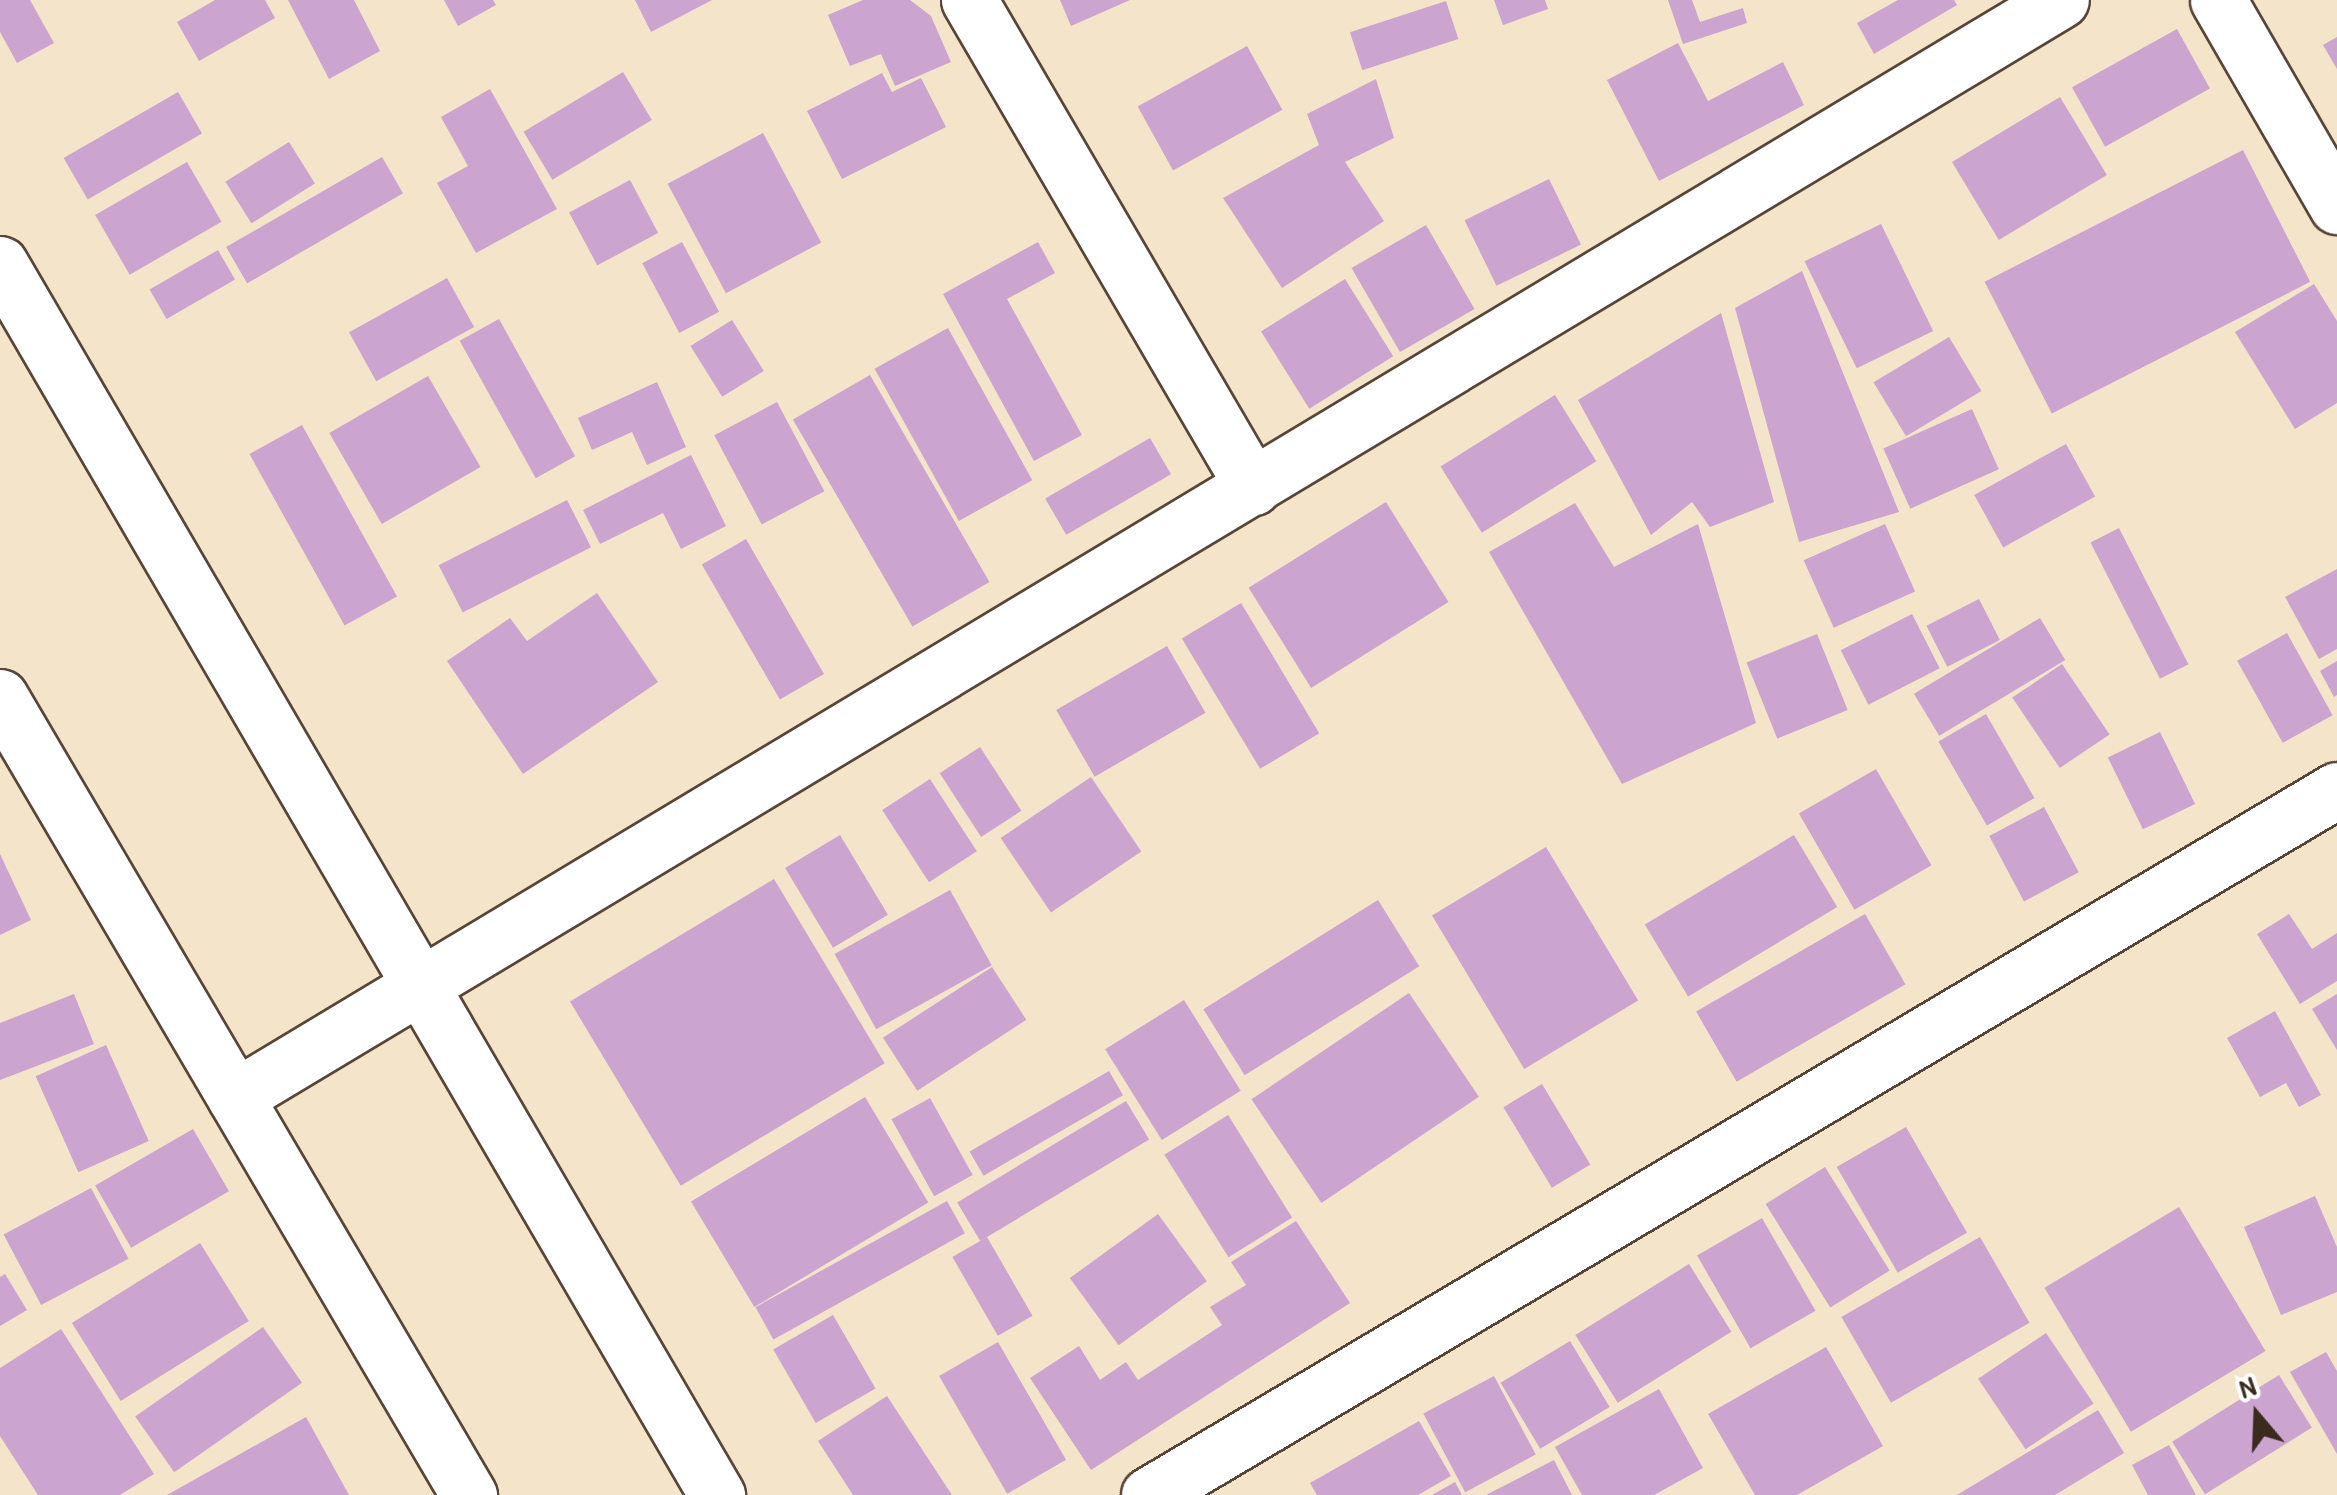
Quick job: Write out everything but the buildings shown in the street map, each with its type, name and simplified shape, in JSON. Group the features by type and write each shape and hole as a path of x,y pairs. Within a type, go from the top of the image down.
{"street":[{"path":"969,0 1253,487"},
{"path":"234,1096 2061,0"},
{"path":"2218,0 2337,206"},
{"path":"0,264 717,1495"},
{"path":"0,698 469,1495"},
{"path":"1149,1495 2337,790"}]}
